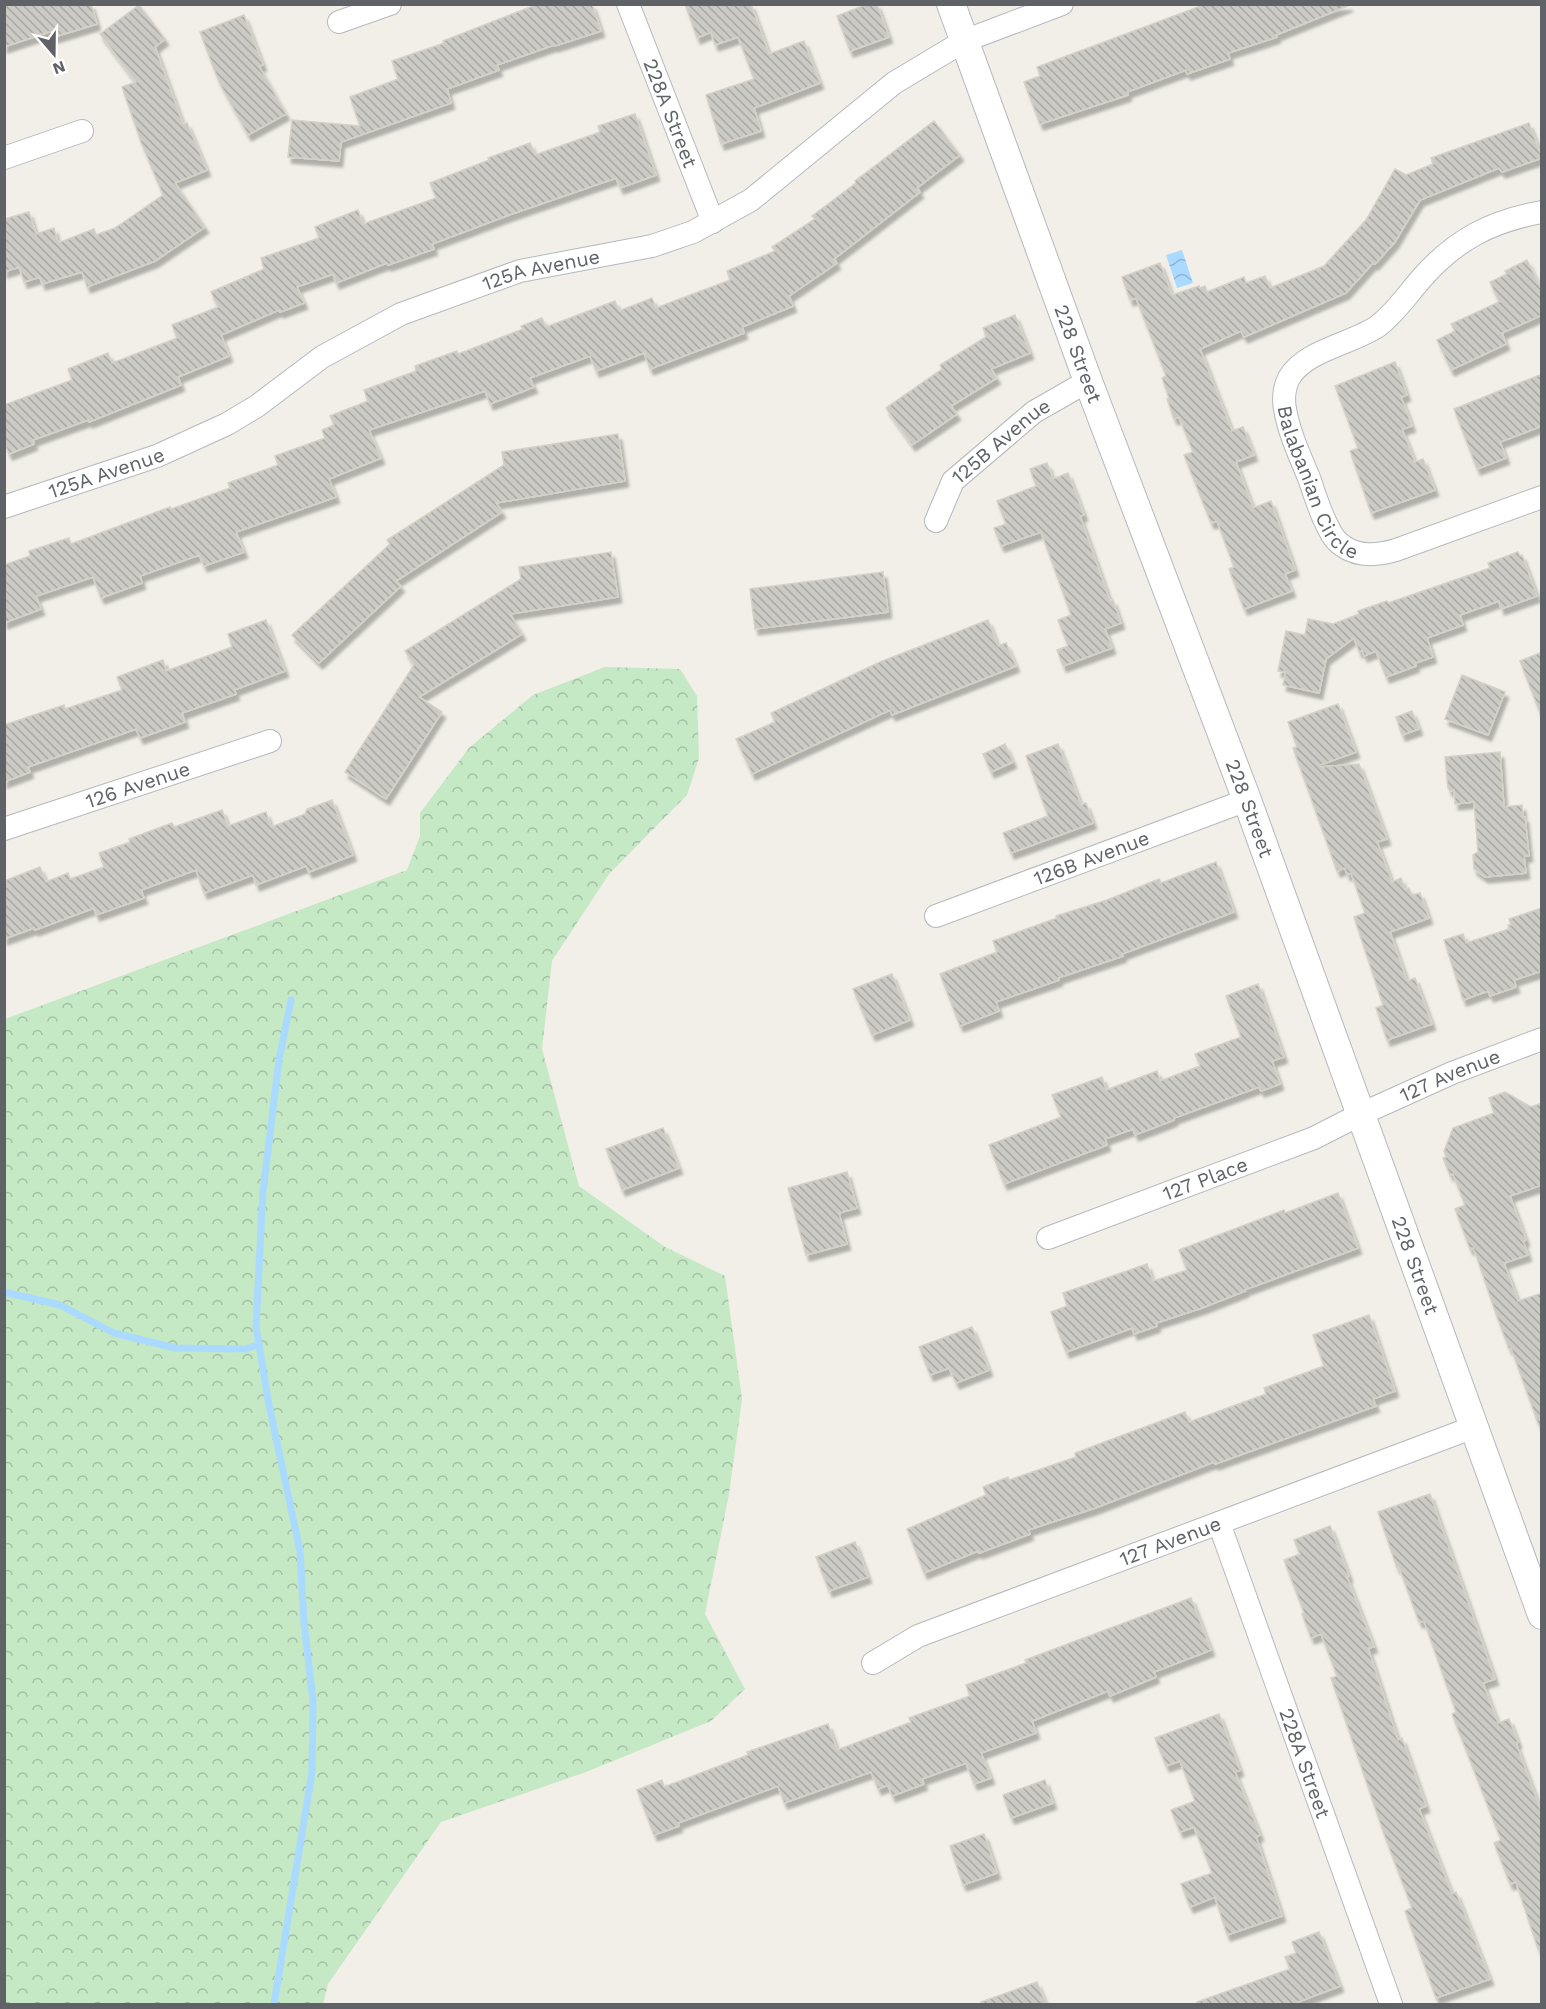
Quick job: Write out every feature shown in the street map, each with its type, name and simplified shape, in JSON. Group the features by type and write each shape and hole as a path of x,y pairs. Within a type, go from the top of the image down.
{"street":[{"path":"339,22 390,4"},
{"name":"228A Street","path":"628,4 713,222"},
{"name":"228 Street","path":"951,4 1088,381 1247,800 1359,1115 1542,1615"},
{"name":"125A Avenue","path":"4,507 157,456 228,424 257,406 322,357 401,314 520,271 652,246 693,232 751,200 894,83 964,41 1062,4"},
{"path":"4,158 82,131"},
{"name":"Balabanian Circle","path":"1542,212 1504,220 1463,240 1433,266 1378,325 1352,340 1312,357 1294,372 1284,391 1288,425 1325,521 1335,539 1344,547 1354,551 1380,554 1396,550 1542,497"},
{"name":"125B Avenue","path":"936,521 953,481 1034,412 1088,381"},
{"name":"126 Avenue","path":"4,829 270,741"},
{"name":"126B Avenue","path":"936,916 1247,800"},
{"name":"127 Avenue","path":"1359,1115 1499,1054 1542,1039"},
{"name":"127 Place","path":"1048,1238 1314,1138 1359,1115"},
{"name":"127 Avenue","path":"873,1663 918,1636 1474,1428"},
{"name":"228A Street","path":"1219,1522 1391,2004"}],"green space":[{"path":"605,667 680,669 697,696 699,758 687,795 609,874 552,961 542,1049 579,1186 665,1247 725,1276 742,1399 729,1494 705,1614 745,1689 711,1721 586,1772 441,1822 328,1984 323,2004 5,2004 5,1019 407,870 420,836 420,813 469,748 533,695"}],"water":[{"path":"1182,250 1193,283 1177,288 1166,255"}],"building":[{"path":"4,4 91,4 97,24 54,37 52,31 4,47"},
{"path":"538,4 592,4 601,31 497,65 499,70 447,89 451,103 341,142 339,161 288,157 292,120 360,126 350,97 398,79 392,61 444,43 443,41"},
{"path":"685,4 751,4 769,54 804,41 820,83 754,108 761,131 721,144 706,95 754,79 738,37 715,45 711,32 697,38"},
{"path":"868,4 877,4 889,37 850,51 837,16"},
{"path":"1206,4 1350,5 1276,35 1277,37 1228,53 1230,59 1187,74 1186,70 1127,92 1128,95 1040,124 1024,82 1040,76 1037,67"},
{"path":"139,5 165,39 155,47 183,124 187,123 207,170 175,183 205,227 155,261 87,287 82,272 42,284 40,277 24,282 19,267 4,272 4,219 29,212 36,234 54,228 58,243 94,229 96,235 115,228 163,195 122,87 136,82 100,34"},
{"path":"244,15 263,65 259,66 286,114 248,135 219,82 200,32"},
{"path":"635,114 656,175 620,188 616,178 509,215 432,244 434,249 388,265 387,263 336,283 333,274 297,287 304,303 280,312 279,310 221,335 229,356 178,377 181,385 89,422 88,420 33,440 34,444 9,454 4,442 4,405 72,380 68,369 108,353 112,363 177,338 172,325 218,307 211,292 264,269 261,258 319,238 315,227 358,210 363,224 436,198 430,183 489,160 488,158 530,143 535,155 600,132 598,126"},
{"path":"934,121 960,155 917,188 920,192 834,259 837,263 789,296 793,306 742,327 744,333 650,369 644,353 596,371 590,356 530,378 534,387 490,404 485,391 369,430 381,458 329,479 336,497 236,532 244,552 204,566 199,555 140,576 142,583 101,598 93,577 36,596 41,609 4,623 4,565 30,556 29,551 69,538 71,544 170,507 171,509 230,488 228,483 278,465 275,456 325,438 322,430 334,425 330,416 368,401 364,390 416,371 415,366 457,351 458,354 523,329 521,326 542,318 546,327 615,301 619,311 652,298 656,308 730,280 727,271 775,251 772,247 815,219 812,216"},
{"path":"1529,123 1542,158 1502,172 1499,168 1420,200 1395,242 1346,293 1244,337 1241,331 1200,349 1232,431 1243,427 1254,455 1236,462 1253,508 1271,501 1295,570 1285,574 1292,591 1244,609 1229,569 1234,567 1217,521 1211,523 1184,455 1193,452 1179,417 1174,419 1162,378 1166,376 1136,298 1130,300 1122,277 1160,263 1172,295 1199,286 1200,288 1205,286 1207,292 1244,277 1246,283 1265,276 1270,288 1324,266 1366,220 1395,169 1406,175 1433,164 1431,158"},
{"path":"1527,260 1542,291 1542,315 1502,333 1506,344 1451,370 1437,340 1455,331 1451,324 1499,302 1490,282 1507,274 1505,271"},
{"path":"1015,315 1030,353 991,369 997,378 951,406 957,414 912,445 886,408 942,369 940,365 986,337 983,328"},
{"path":"1395,362 1407,395 1401,397 1412,426 1402,429 1415,462 1423,459 1435,490 1371,513 1350,451 1358,448 1335,386"},
{"path":"1542,374 1542,426 1500,442 1506,458 1477,469 1454,409"},
{"path":"618,434 625,481 496,503 502,512 396,581 401,586 319,663 292,635 390,544 387,540 504,465 502,452"},
{"path":"1047,463 1053,479 1068,473 1084,515 1080,516 1110,601 1113,600 1121,623 1105,629 1112,648 1063,666 1057,650 1068,646 1058,620 1071,615 1041,532 1001,546 994,528 1006,524 997,501 1036,486 1030,469"},
{"path":"611,552 618,597 510,614 522,634 419,697 442,712 386,799 345,772 414,665 405,651 521,579 519,567"},
{"path":"1518,552 1520,556 1522,555 1537,596 1501,609 1499,601 1460,615 1463,625 1427,638 1433,657 1386,677 1376,651 1364,656 1362,650 1359,652 1354,638 1326,659 1319,693 1283,685 1286,672 1278,671 1286,631 1305,635 1308,619 1333,624 1359,614 1358,611 1490,568 1488,563"},
{"path":"883,572 888,612 755,629 750,589"},
{"path":"266,620 285,671 234,690 236,694 182,713 185,722 140,738 136,729 28,767 30,772 4,782 4,725 64,705 65,709 122,690 117,677 163,660 166,671 232,647 228,634"},
{"path":"988,620 998,646 1006,643 1016,666 892,715 890,710 752,774 736,739 775,722 771,713 880,662"},
{"path":"1542,652 1542,712 1540,713 1520,661"},
{"path":"1462,675 1505,692 1488,735 1445,719"},
{"path":"1338,704 1356,752 1320,765 1320,767 1359,764 1387,839 1377,842 1392,882 1401,878 1405,890 1409,888 1412,895 1420,893 1429,918 1390,932 1407,981 1415,978 1432,1024 1387,1040 1376,1008 1383,1005 1354,917 1365,913 1351,873 1347,875 1345,868 1337,871 1293,748 1297,747 1288,722"},
{"path":"1412,711 1419,729 1402,735 1396,717"},
{"path":"1005,744 1013,762 991,772 983,754"},
{"path":"1058,744 1081,805 1086,803 1093,823 1011,853 1003,833 1048,816 1026,756"},
{"path":"1500,752 1504,807 1522,805 1529,856 1524,856 1526,873 1485,877 1474,869 1473,855 1478,852 1474,802 1455,804 1454,790 1450,791 1448,788 1445,757"},
{"path":"332,800 353,855 309,872 306,866 256,885 253,875 204,893 196,870 141,890 144,898 96,915 94,908 4,939 4,881 40,867 46,882 68,873 70,879 104,867 99,853 130,842 129,839 172,823 174,827 222,810 228,826 266,812 271,827 305,814 307,809"},
{"path":"1216,862 1234,912 1122,954 1123,956 996,1002 999,1011 960,1026 940,974 997,952 993,941 1159,879 1161,883"},
{"path":"1542,908 1542,971 1514,980 1516,987 1490,996 1488,991 1463,1000 1444,940 1463,934 1466,943 1509,929 1508,925 1511,925 1509,919"},
{"path":"892,974 910,1020 872,1035 853,989"},
{"path":"1258,984 1284,1057 1272,1061 1280,1084 1261,1091 1259,1087 1135,1135 1133,1129 1105,1139 1107,1145 1004,1184 989,1145 1061,1117 1052,1095 1102,1077 1106,1090 1157,1071 1160,1081 1200,1066 1195,1054 1241,1037 1226,996"},
{"path":"1505,1092 1531,1107 1542,1103 1542,1185 1510,1196 1526,1240 1523,1241 1528,1255 1504,1263 1518,1301 1542,1293 1542,1426 1539,1426 1476,1255 1473,1248 1470,1249 1455,1209 1465,1205 1453,1174 1450,1175 1443,1158 1446,1157 1444,1151 1453,1128 1494,1113 1489,1098"},
{"path":"663,1128 679,1168 622,1190 606,1149"},
{"path":"847,1172 857,1208 839,1213 847,1244 806,1255 788,1188"},
{"path":"1338,1193 1358,1248 1202,1308 1156,1323 1157,1326 1134,1334 1132,1328 1066,1352 1051,1312 1067,1306 1063,1293 1147,1264 1153,1281 1187,1270 1179,1250 1284,1210 1285,1213"},
{"path":"1369,1315 1395,1391 1373,1399 1376,1406 1028,1530 1030,1534 979,1553 978,1551 924,1573 907,1529 986,1495 983,1487 1008,1477 1009,1480 1076,1457 1075,1453 1185,1412 1189,1422 1266,1394 1264,1388 1324,1366 1313,1335"},
{"path":"972,1327 989,1370 956,1383 949,1368 930,1375 919,1347"},
{"path":"1430,1494 1495,1679 1483,1683 1498,1723 1509,1719 1542,1814 1542,1948 1538,1949 1516,1882 1510,1884 1494,1843 1501,1840 1452,1714 1456,1712 1424,1621 1419,1622 1378,1512"},
{"path":"1330,1526 1374,1647 1368,1648 1398,1740 1402,1738 1426,1806 1419,1809 1452,1894 1456,1892 1490,1979 1436,1998 1405,1911 1412,1908 1385,1837 1331,1678 1337,1676 1321,1634 1311,1638 1284,1560 1300,1554 1294,1540"},
{"path":"855,1542 868,1577 829,1591 816,1557"},
{"path":"1191,1598 1211,1650 1154,1672 1156,1677 1110,1696 1108,1691 1032,1721 1036,1733 981,1753 991,1778 974,1784 966,1763 922,1779 924,1784 892,1796 888,1785 878,1789 871,1772 784,1803 778,1786 678,1823 679,1826 654,1835 637,1790 662,1780 664,1787 748,1755 747,1752 828,1724 837,1750 911,1722 909,1718 970,1696 966,1685 1026,1663 1025,1660"},
{"path":"1219,1714 1240,1770 1235,1772 1260,1835 1256,1837 1282,1916 1227,1935 1215,1897 1190,1907 1181,1884 1212,1873 1194,1827 1180,1832 1171,1810 1195,1801 1180,1761 1166,1766 1155,1738"},
{"path":"1045,1780 1053,1803 1011,1818 1003,1795"},
{"path":"984,1834 997,1873 963,1885 950,1846"},
{"path":"1319,1932 1340,1986 1293,2004 1198,2004 1197,2002 1290,1969 1285,1957 1296,1953 1292,1942"},
{"path":"1037,1982 1046,2004 982,2004 981,2002"}],"waterway":[{"path":"274,2004 312,1772 313,1701 304,1623 300,1551 268,1400 256,1326 263,1191 279,1060 291,1000"},
{"path":"4,1292 60,1305 114,1333 175,1348 246,1349 259,1344"}]}
